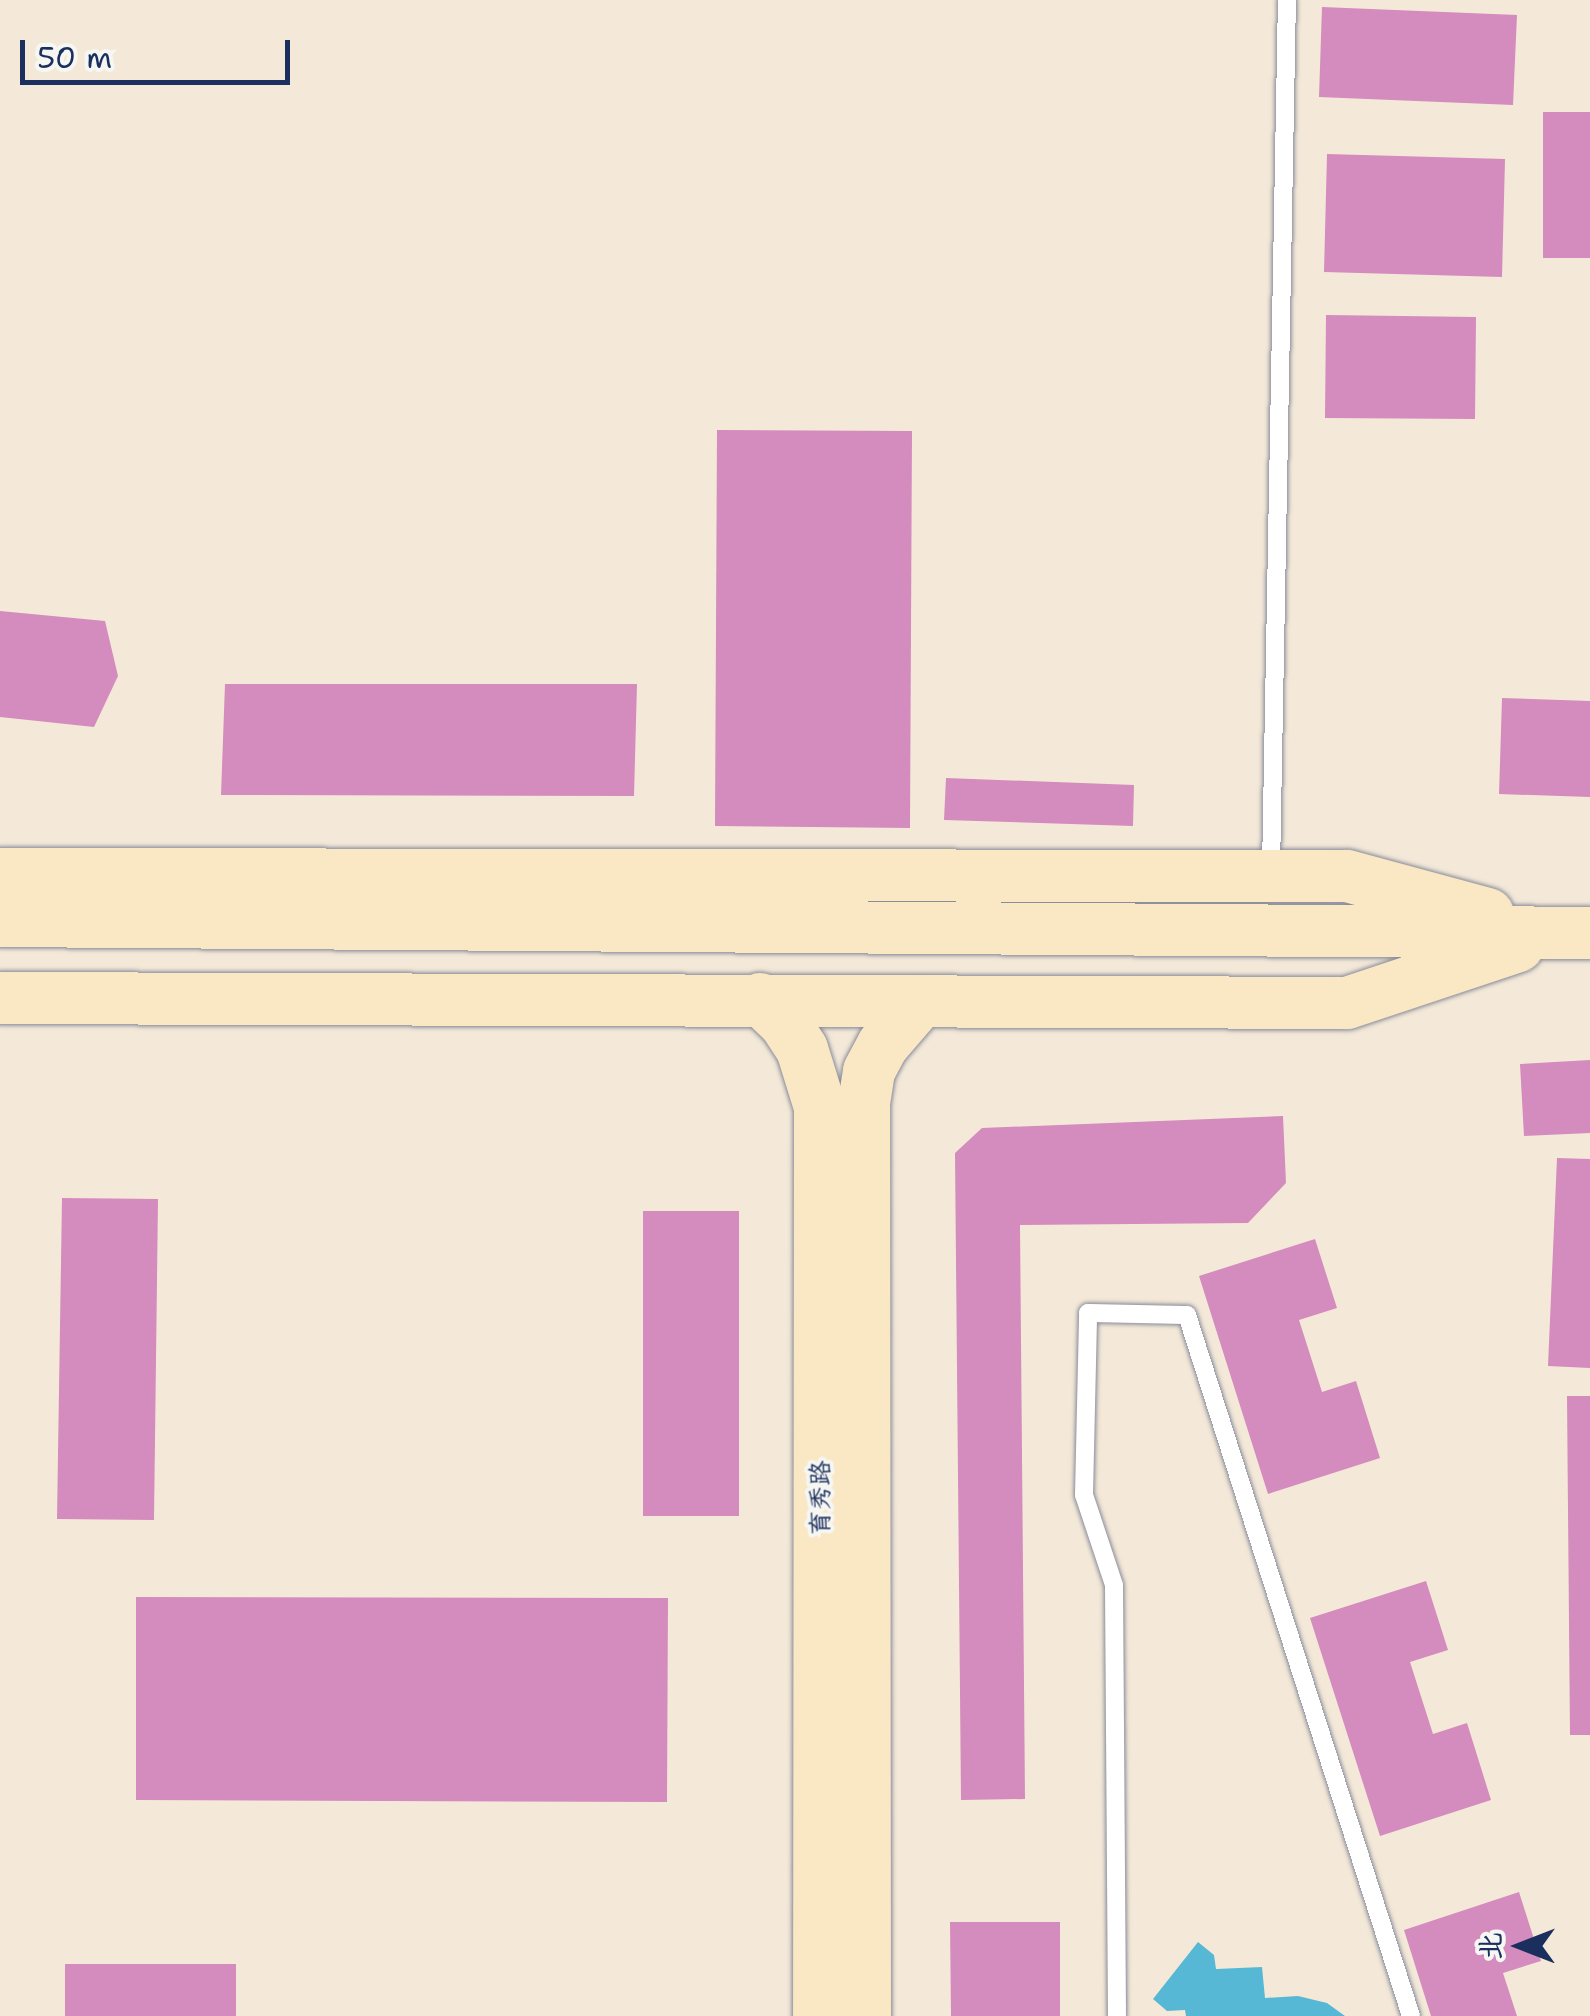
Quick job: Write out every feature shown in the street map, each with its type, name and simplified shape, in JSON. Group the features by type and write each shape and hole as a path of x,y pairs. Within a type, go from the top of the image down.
{"street":[{"path":"0,874 1347,876 1574,933"},
{"path":"0,921 1574,933"},
{"path":"0,998 1347,1004 1574,933"},
{"name":"育秀路","path":"760,999 802,1048 820,1107 819,2016"},
{"name":"育秀路","path":"865,2016 864,1103 869,1071 883,1045 921,1001"}],"lane":[{"path":"1271,876 1287,0"},
{"path":"1118,2016 1114,1585 1084,1495 1088,1313 1186,1314 1411,2016"}],"water":[{"path":"1198,1942 1214,1955 1216,1969 1262,1967 1265,1998 1298,1996 1327,2003 1345,2016 1186,2016 1185,2010 1167,2011 1153,1999"}],"building":[{"path":"1322,7 1517,15 1513,105 1319,97"},
{"path":"1543,112 1590,112 1590,258 1543,258"},
{"path":"1327,154 1505,159 1502,277 1324,272"},
{"path":"1326,315 1476,317 1475,419 1325,418"},
{"path":"717,430 912,431 910,828 715,826"},
{"path":"0,611 105,621 118,676 94,727 0,717"},
{"path":"225,684 637,684 634,796 221,795"},
{"path":"1502,698 1590,701 1590,797 1499,794"},
{"path":"946,778 1134,785 1133,826 944,820"},
{"path":"1590,1060 1590,1133 1524,1136 1520,1064"},
{"path":"1283,1116 1286,1183 1248,1223 1020,1225 1025,1799 961,1800 955,1153 982,1128"},
{"path":"1557,1158 1590,1159 1590,1368 1548,1366"},
{"path":"62,1198 158,1199 154,1520 57,1519"},
{"path":"643,1211 739,1211 739,1516 643,1516"},
{"path":"1315,1239 1337,1308 1299,1320 1322,1392 1356,1381 1380,1458 1268,1494 1199,1276"},
{"path":"1567,1396 1590,1396 1590,1735 1570,1735"},
{"path":"1426,1581 1448,1650 1410,1662 1433,1734 1467,1723 1491,1800 1380,1836 1310,1618"},
{"path":"136,1597 668,1598 667,1802 136,1800"},
{"path":"1519,1892 1541,1961 1503,1973 1517,2016 1431,2016 1404,1930"},
{"path":"950,1922 1060,1922 1060,2016 951,2016"},
{"path":"65,1964 236,1964 236,2016 65,2016"}]}
